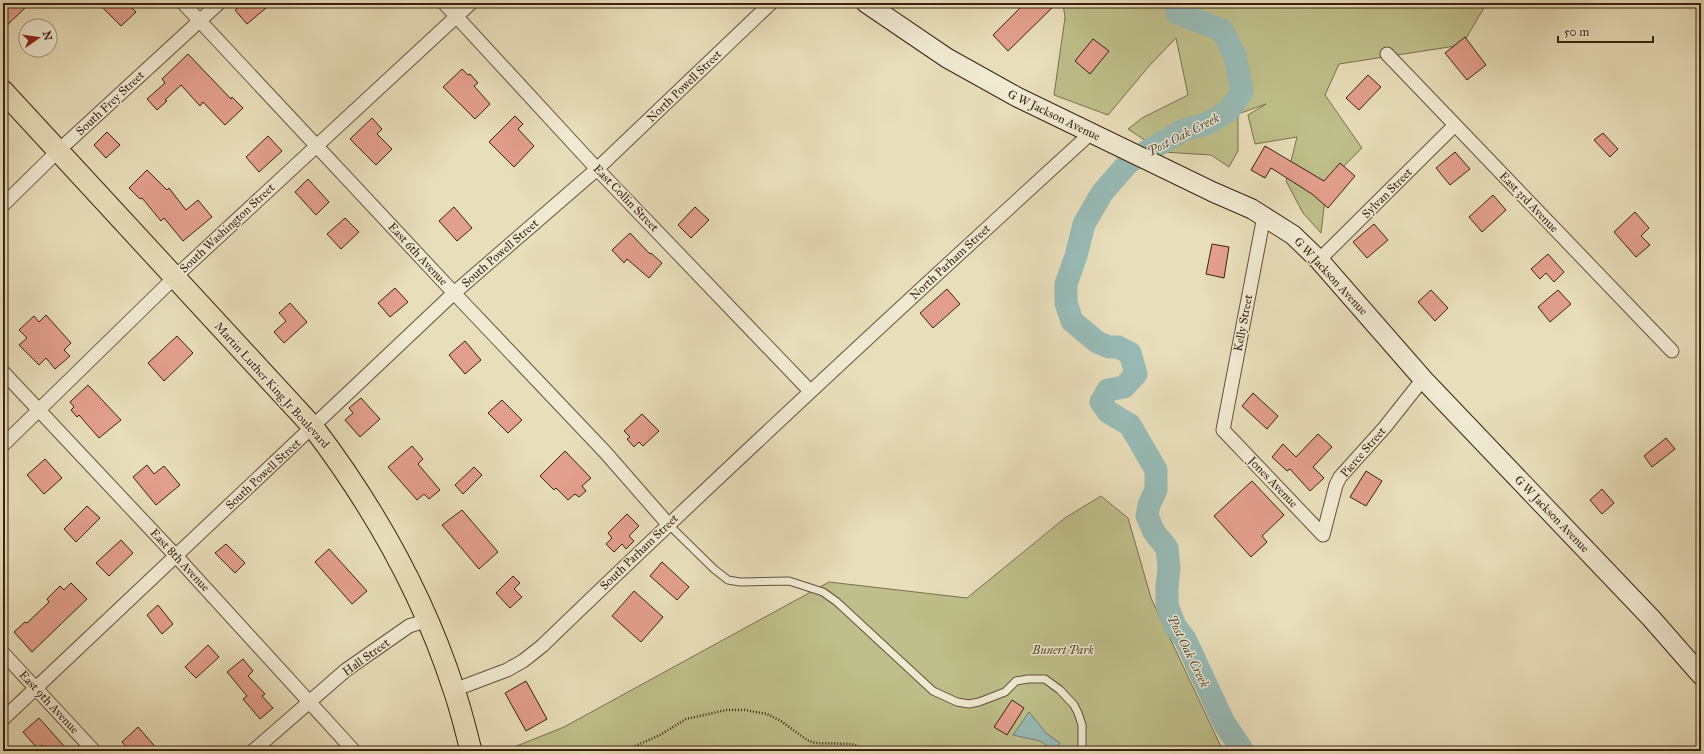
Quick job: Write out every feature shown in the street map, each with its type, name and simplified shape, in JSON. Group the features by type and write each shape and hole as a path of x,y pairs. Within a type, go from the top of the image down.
{"main road":[{"name":"Martin Luther King Jr Boulevard","path":"3,91 313,427 347,472 382,528 428,620 454,690 471,751"}],"street":[{"name":"East 6th Avenue","path":"183,3 454,294 605,452 668,524"},
{"name":"South Frey Street","path":"3,205 58,151 219,3"},
{"name":"East Collin Street","path":"444,3 597,169 810,391"},
{"name":"South Washington Street","path":"3,445 175,277 471,3"},
{"name":"North Powell Street","path":"597,169 772,3"},
{"name":"G W Jackson Avenue","path":"866,3 947,58 1017,97 1264,216 1293,235 1319,260 1423,379 1651,618 1701,675"},
{"name":"East 3rd Avenue","path":"1387,54 1672,351"},
{"name":"Sylvan Street","path":"1319,260 1455,125"},
{"name":"North Parham Street","path":"810,391 1094,135"},
{"name":"South Powell Street","path":"3,719 454,294 597,169"},
{"name":"Kelly Street","path":"1223,430 1264,216"},
{"name":"East 8th Avenue","path":"3,372 176,556 354,751"},
{"name":"Pierce Street","path":"1323,534 1336,485 1340,477 1385,427 1423,379"},
{"name":"South Parham Street","path":"454,690 507,670 542,646 668,524 810,391"},
{"name":"Jones Avenue","path":"1223,430 1323,534"},
{"name":"Hall Street","path":"253,751 346,670 409,626 428,620"},
{"name":"East 9th Avenue","path":"3,653 94,751"}],"lane":[{"path":"668,524 714,569 728,580 740,582 789,581 822,592 837,602 933,691 957,702 969,704 979,702 1005,692 1016,681 1028,678 1045,679 1060,690 1074,705 1078,713 1082,725 1082,745 1080,751"}],"path":[{"path":"624,751 660,735 686,719 726,710 745,710 768,714 781,721 807,740 815,743 852,744 870,751"}],"green space":[{"path":"1063,3 1487,3 1462,45 1339,64 1325,95 1362,148 1327,183 1321,233 1303,213 1286,181 1297,137 1255,144 1248,115 1266,104 1238,114 1238,151 1229,167 1211,155 1163,152 1128,129 1142,118 1188,95 1176,38 1150,65 1108,115 1054,95 1065,18"},
{"name":"Bunert Park","path":"1101,496 1128,518 1151,598 1223,751 504,751 564,727 829,582 967,598 1065,518"}],"water":[{"path":"1029,712 1046,733 1060,743 1054,751 1040,741 1013,735"}],"building":[{"path":"3,3 20,3 25,8 3,29"},
{"path":"98,3 139,3 132,8 136,12 121,26"},
{"path":"244,3 272,3 247,24 235,10"},
{"path":"1025,3 1057,3 1008,51 993,35"},
{"path":"1465,37 1486,65 1467,80 1445,53"},
{"path":"1093,39 1109,51 1090,74 1075,61"},
{"path":"188,54 231,99 232,97 243,108 225,125 203,102 200,106 181,85 157,110 147,99 165,83 162,79"},
{"path":"462,69 468,75 470,74 478,83 474,86 490,104 475,119 443,87"},
{"path":"1368,75 1381,87 1359,110 1346,98"},
{"path":"515,116 523,124 518,129 534,146 514,167 489,142"},
{"path":"372,118 382,129 377,134 392,149 376,165 350,139"},
{"path":"107,132 120,145 106,158 94,145"},
{"path":"1603,133 1618,149 1610,157 1594,140"},
{"path":"268,136 282,151 259,172 246,157"},
{"path":"1265,146 1324,181 1340,163 1355,176 1328,208 1312,194 1271,168 1265,178 1251,170"},
{"path":"1455,152 1470,169 1450,185 1436,168"},
{"path":"147,170 167,190 169,188 186,210 198,200 212,217 183,241 164,218 161,221 142,198 140,199 129,188"},
{"path":"308,179 329,202 316,215 295,192"},
{"path":"1493,195 1506,210 1482,232 1469,217"},
{"path":"454,207 472,228 457,241 439,221"},
{"path":"695,207 709,220 691,238 678,225"},
{"path":"1635,212 1649,228 1641,236 1650,245 1636,257 1614,232"},
{"path":"345,218 359,232 341,249 327,234"},
{"path":"1374,224 1388,240 1367,258 1353,242"},
{"path":"630,233 650,254 651,253 662,263 649,278 627,259 624,263 612,250"},
{"path":"1212,244 1229,247 1224,278 1206,274"},
{"path":"1548,254 1564,272 1554,282 1546,273 1540,279 1531,269"},
{"path":"395,288 408,302 390,317 378,303"},
{"path":"947,289 960,304 933,328 920,313"},
{"path":"1431,290 1448,308 1435,321 1418,302"},
{"path":"1558,290 1571,304 1550,322 1538,307"},
{"path":"290,303 307,322 284,343 274,332 286,321 279,313"},
{"path":"46,315 71,343 64,350 70,356 55,369 46,358 39,365 19,345 27,338 19,330 34,316 39,322"},
{"path":"177,336 193,353 164,381 148,363"},
{"path":"465,341 481,360 465,374 449,355"},
{"path":"88,385 121,420 99,438 79,415 77,417 71,410 74,407 70,402"},
{"path":"1253,393 1278,416 1267,429 1242,406"},
{"path":"361,398 380,419 360,437 345,420 353,413 349,408"},
{"path":"502,400 522,420 508,433 488,413"},
{"path":"642,414 659,431 643,446 639,442 634,447 627,439 630,437 624,431"},
{"path":"1318,434 1332,447 1313,467 1324,478 1310,491 1290,469 1287,471 1272,457 1283,444 1296,457"},
{"path":"1666,438 1675,449 1652,467 1644,456"},
{"path":"412,446 423,459 418,464 440,490 429,499 424,494 417,500 388,467"},
{"path":"565,451 591,478 582,486 586,491 579,497 575,494 568,500 556,488 554,490 540,476"},
{"path":"45,459 62,478 44,494 27,475"},
{"path":"147,465 154,474 164,466 180,485 156,505 133,477"},
{"path":"474,467 482,475 463,494 455,485"},
{"path":"1366,471 1382,481 1366,506 1350,497"},
{"path":"1252,481 1284,515 1262,536 1267,542 1251,557 1214,516"},
{"path":"1602,489 1614,503 1602,514 1590,500"},
{"path":"87,506 100,518 76,542 64,529"},
{"path":"462,510 498,552 479,569 442,525"},
{"path":"627,514 639,526 629,536 634,541 626,549 622,544 614,552 606,544 612,538 608,533"},
{"path":"121,540 133,553 109,576 96,563"},
{"path":"226,544 245,563 235,573 215,553"},
{"path":"329,549 367,591 352,604 315,562"},
{"path":"662,562 689,587 677,600 650,576"},
{"path":"513,576 520,583 514,589 522,597 510,608 496,593"},
{"path":"71,583 87,599 32,652 14,632 25,622 27,623 49,602 47,599 60,586 64,590"},
{"path":"634,591 663,617 641,642 612,616"},
{"path":"158,605 173,624 162,634 147,615"},
{"path":"208,645 219,657 196,678 185,667"},
{"path":"243,659 253,671 248,676 265,694 262,696 273,708 260,719 243,699 247,696 227,672"},
{"path":"526,681 547,719 526,731 505,693"},
{"path":"1012,700 1024,708 1007,735 994,727"},
{"path":"39,718 64,746 59,751 47,751 42,745 38,749 23,732"},
{"path":"138,727 159,751 130,751 122,742"}],"waterway":[{"name":"Post Oak Creek","path":"1176,3 1177,13 1222,30 1235,56 1242,92 1229,110 1211,122 1182,131 1129,162 1102,193 1084,224 1076,256 1066,284 1066,303 1072,321 1097,342 1109,347 1118,347 1130,353 1136,374 1124,387 1108,390 1101,402 1108,412 1130,425 1156,470 1156,490 1149,505 1147,516 1154,532 1167,548 1169,568 1167,605 1175,626 1185,639 1224,723 1243,751"}]}
